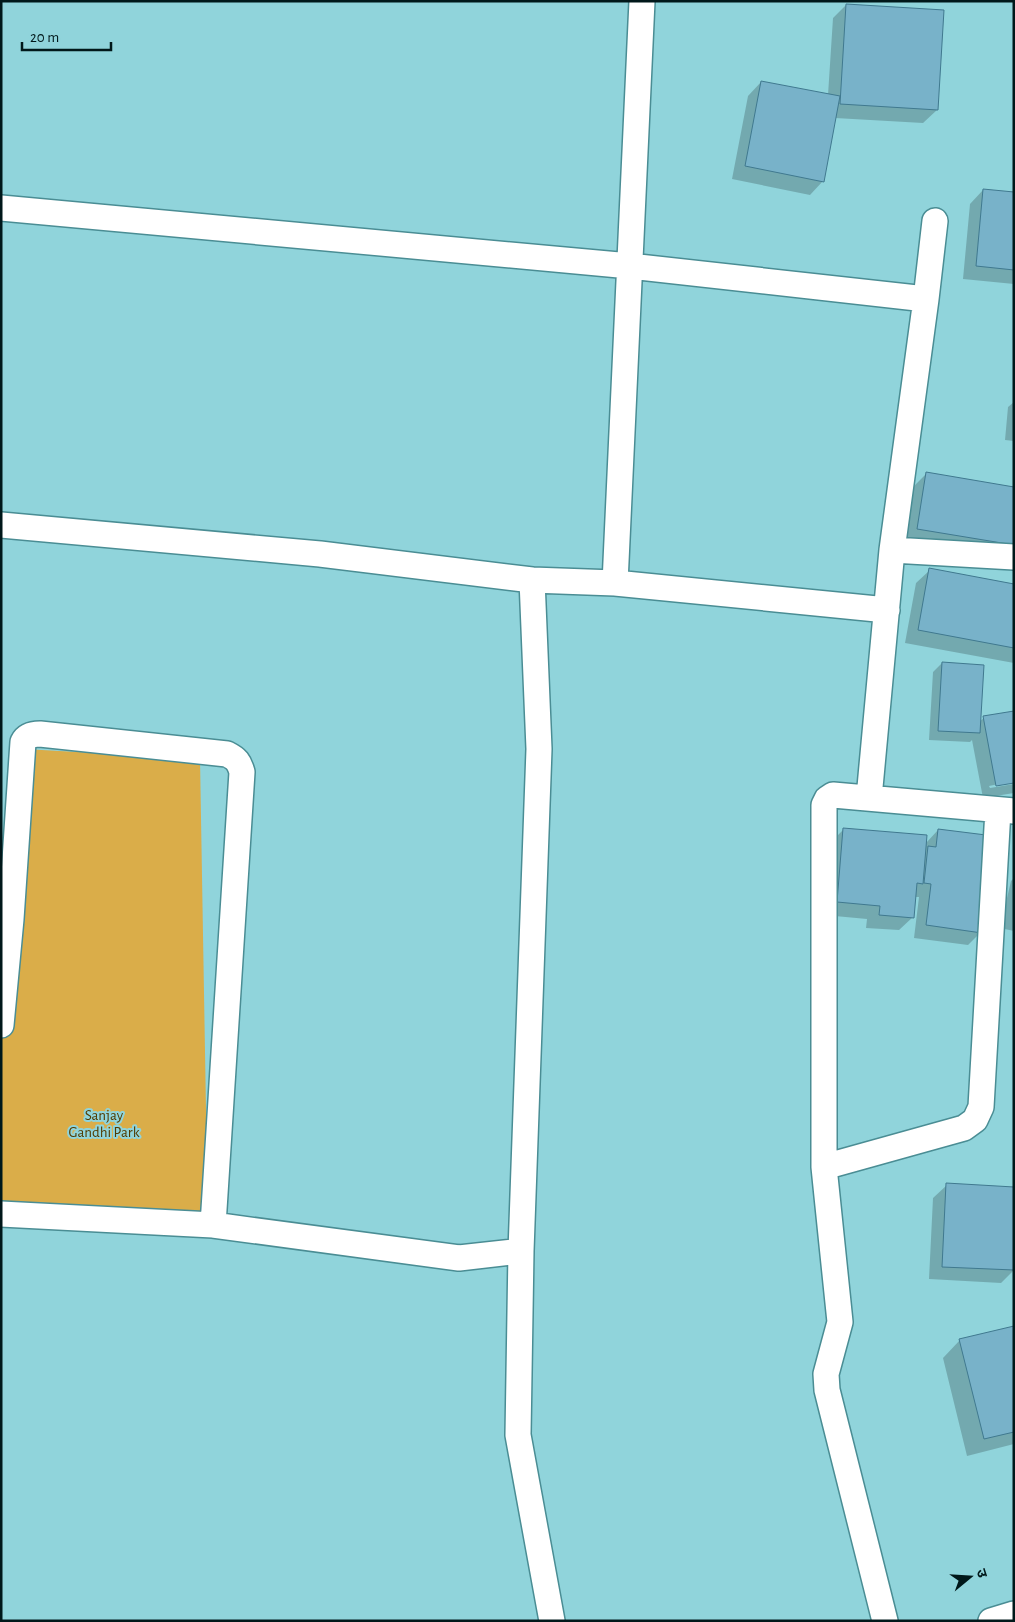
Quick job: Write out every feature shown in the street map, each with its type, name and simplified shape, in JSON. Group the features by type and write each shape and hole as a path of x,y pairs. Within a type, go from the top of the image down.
{"street":[{"path":"615,583 642,1"},
{"path":"1,208 630,266 926,300"},
{"path":"869,798 892,550 935,221"},
{"path":"1,525 320,554 532,580 615,583 886,610"},
{"path":"892,550 1014,557"},
{"path":"532,580 539,750 521,1251 518,1434 552,1621"},
{"path":"1,1025 12,909 23,742 25,739 32,734 40,734 227,754 235,758 240,763 242,772 213,1225"},
{"path":"824,1167 964,1128 975,1120 981,1107 1006,811 834,796 827,799 824,804 824,1167 840,1322 826,1374 827,1390 885,1621"},
{"path":"1,1214 213,1225 459,1258 521,1251"},
{"path":"991,1621 1014,1614"}],"green space":[{"name":"Sanjay Gandhi Park","path":"24,749 200,759 208,1227 1,1225 1,941"}],"building":[{"path":"846,4 944,10 938,110 840,104"},
{"path":"761,81 840,96 824,182 745,166"},
{"path":"983,189 1014,192 1014,270 976,266"},
{"path":"926,472 1014,487 1014,545 917,529"},
{"path":"929,568 1014,584 1014,648 918,630"},
{"path":"942,662 984,665 980,733 938,731"},
{"path":"1014,711 1014,783 996,786 983,716"},
{"path":"843,828 927,835 923,884 917,883 914,918 879,915 880,906 837,902"},
{"path":"938,829 994,836 982,933 926,925 931,884 924,883 928,846 936,847"},
{"path":"946,1183 1014,1187 1014,1270 942,1267"},
{"path":"1014,1326 1014,1432 984,1439 959,1339"}]}
